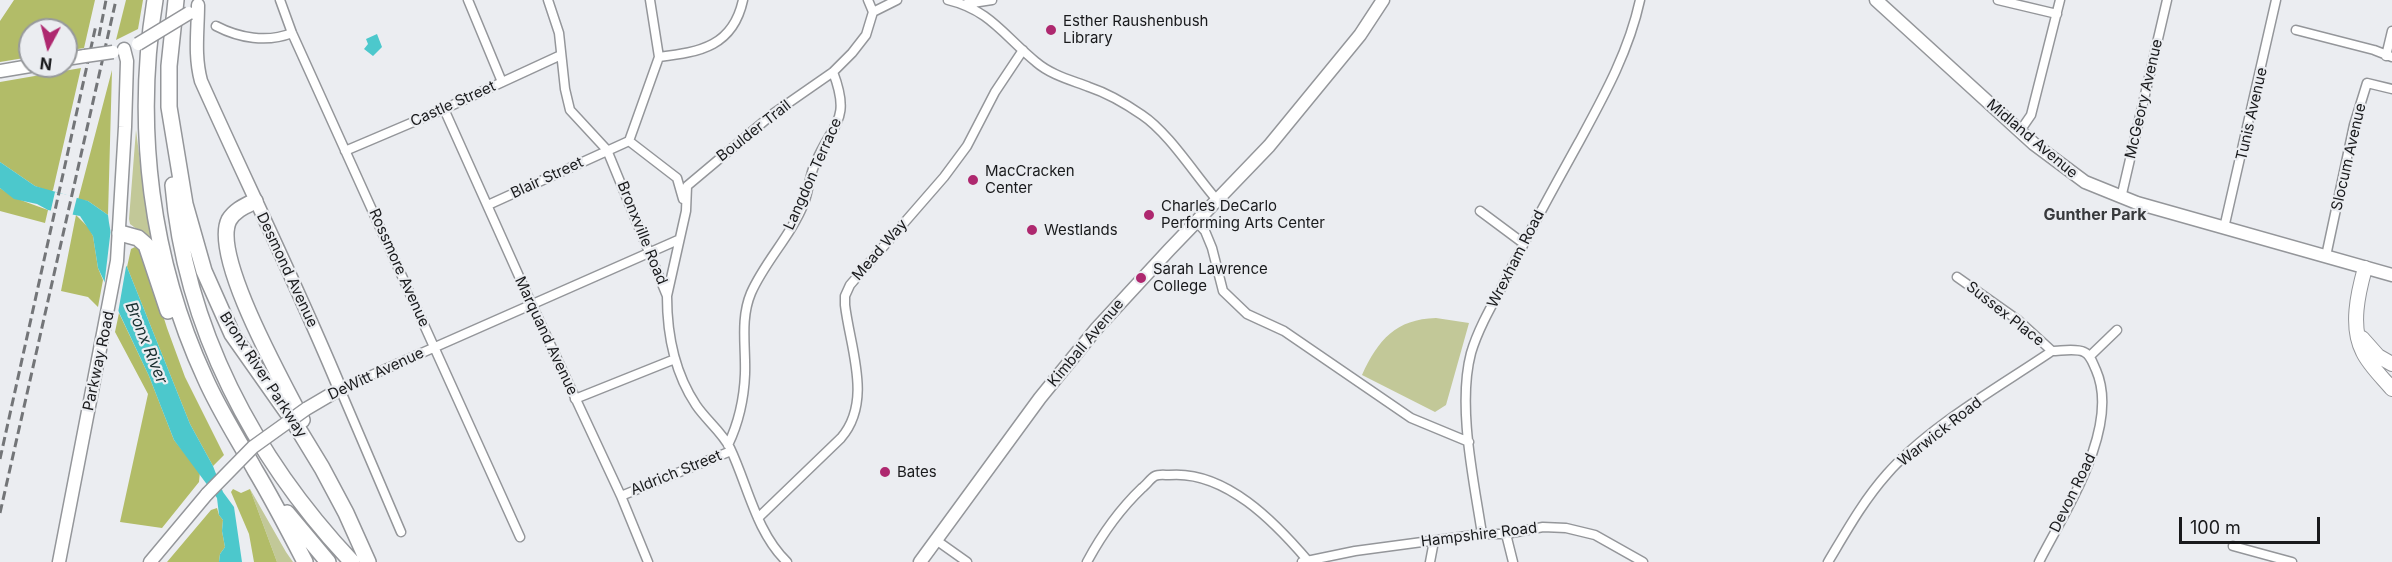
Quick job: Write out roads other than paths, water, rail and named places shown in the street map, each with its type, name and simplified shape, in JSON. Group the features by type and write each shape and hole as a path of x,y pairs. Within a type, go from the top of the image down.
{"highway":[{"path":"155,0 148,58 146,110 150,179 157,230 185,331 209,386 237,440"},
{"name":"Bronx River Parkway","path":"176,0 169,66 169,107 189,222 204,271 216,303 232,334 294,422 330,483 366,555"},
{"path":"169,107 173,187 179,237 191,290 208,339 228,386 262,446 300,501 352,562"},
{"path":"255,201 239,209 230,220 227,241 230,259 256,329 303,420 330,483"},
{"path":"119,238 138,238 146,245 183,349 204,389 255,469 305,562"},
{"path":"255,469 328,562"}],"main road":[{"path":"2365,268 2357,310 2363,353 2392,389"},
{"path":"2359,334 2378,356 2392,364"}],"street":[{"name":"Rossmore Avenue","path":"280,0 292,33 520,537"},
{"path":"468,0 502,82"},
{"name":"Bronxville Road","path":"548,0 559,33 565,89 570,110 607,150 667,296 667,313 680,377 697,405 730,448 758,518 773,548 787,562"},
{"path":"607,150 629,141 659,57 650,0"},
{"path":"659,57 714,45 734,26 740,14 742,0"},
{"path":"868,0 873,12 897,0"},
{"path":"948,0 965,4 985,15 1037,63 1068,80 1102,92 1144,116 1162,133 1217,200"},
{"path":"965,4 993,0"},
{"path":"985,15 993,0"},
{"name":"Kimball Avenue","path":"921,562 1040,398 1097,328 1269,146 1360,35 1383,0"},
{"name":"Wrexham Road","path":"1482,534 1466,427 1471,354 1523,243 1623,56 1633,30 1640,0"},
{"name":"Midland Avenue","path":"1876,0 2054,161 2097,189 2121,198 2392,275"},
{"path":"1998,0 2057,14"},
{"path":"2020,131 2031,114 2060,0"},
{"name":"McGeory Avenue","path":"2121,198 2167,0"},
{"name":"Tunis Avenue","path":"2224,228 2276,0"},
{"path":"78,57 138,44 196,6"},
{"name":"Desmond Avenue","path":"196,6 197,68 201,81 255,201 303,298 401,532"},
{"name":"Boulder Trail","path":"667,296 686,211 687,186 774,113 833,72 866,35 873,12"},
{"path":"216,26 241,36 262,38 292,33"},
{"path":"2296,30 2374,50 2389,57 2392,31"},
{"name":"Parkway Road","path":"59,562 111,300 119,238 127,61 119,50"},
{"name":"Mead Way","path":"758,518 840,438 847,430 853,416 858,383 845,305 845,296 850,285 944,177 961,154 995,92 1023,50"},
{"name":"Castle Street","path":"345,151 444,109 561,55"},
{"path":"0,71 18,68"},
{"name":"Langdon Terrace","path":"730,448 744,395 744,319 750,296 761,274 780,249 804,203 814,165 840,119 839,88 833,72"},
{"name":"Slocum Avenue","path":"2326,256 2354,125 2367,83 2392,89"},
{"name":"Marquand Avenue","path":"444,109 621,496 648,562"},
{"path":"629,141 677,178 686,211"},
{"name":"Blair Street","path":"488,205 607,150"},
{"path":"1480,211 1523,243"},
{"path":"1196,221 1205,231 1212,248 1223,291 1247,314 1284,331 1411,418 1468,442"},
{"path":"649,253 678,240"},
{"name":"DeWitt Avenue","path":"150,562 207,495 253,447 306,409 340,389 434,346 649,253"},
{"name":"Sussex Place","path":"1957,277 2018,320 2052,351"},
{"path":"2052,351 2082,351 2090,356 2117,330"},
{"name":"Warwick Road","path":"1828,562 1871,493 1889,472 1946,423 2052,351"},
{"name":"Devon Road","path":"2039,562 2096,445 2103,400 2099,377 2090,356"},
{"path":"575,399 675,359"},
{"name":"Aldrich Street","path":"621,496 730,448"},
{"path":"1087,562 1105,530 1132,497 1155,476 1186,473 1212,481 1250,504 1274,523 1306,562"},
{"name":"Hampshire Road","path":"1306,562 1327,559 1355,550 1482,534 1506,534 1543,527 1566,528 1595,535 1643,562"},
{"path":"1506,534 1513,562"},
{"path":"936,540 967,562"},
{"path":"1430,562 1434,541"},
{"path":"2233,546 2292,562"}],"water":[{"path":"377,34 382,47 373,56 364,49 368,44 366,39"},
{"name":"Bronx River","path":"0,162 35,186 88,201 108,215 116,249 127,267 190,424 213,466 223,492 234,507 242,562 219,562 220,554 225,547 222,531 223,520 219,515 217,498 174,440 149,376 98,268 93,236 80,216 48,210 37,204 14,199 0,188"}],"railway":[{"path":"99,36 106,0"},
{"path":"0,513 116,0"},
{"path":"0,459 96,25"}],"place":[{"name":"Esther Raushenbush Library","path":"1051,30"},
{"name":"MacCracken Center","path":"973,180"},
{"name":"Charles DeCarlo Performing Arts Center","path":"1149,215"},
{"name":"Westlands","path":"1032,230"},
{"name":"Sarah Lawrence College","path":"1141,278"},
{"name":"Bates","path":"885,472"}],"district":[{"name":"Gunther Park","path":"2095,215"}]}
